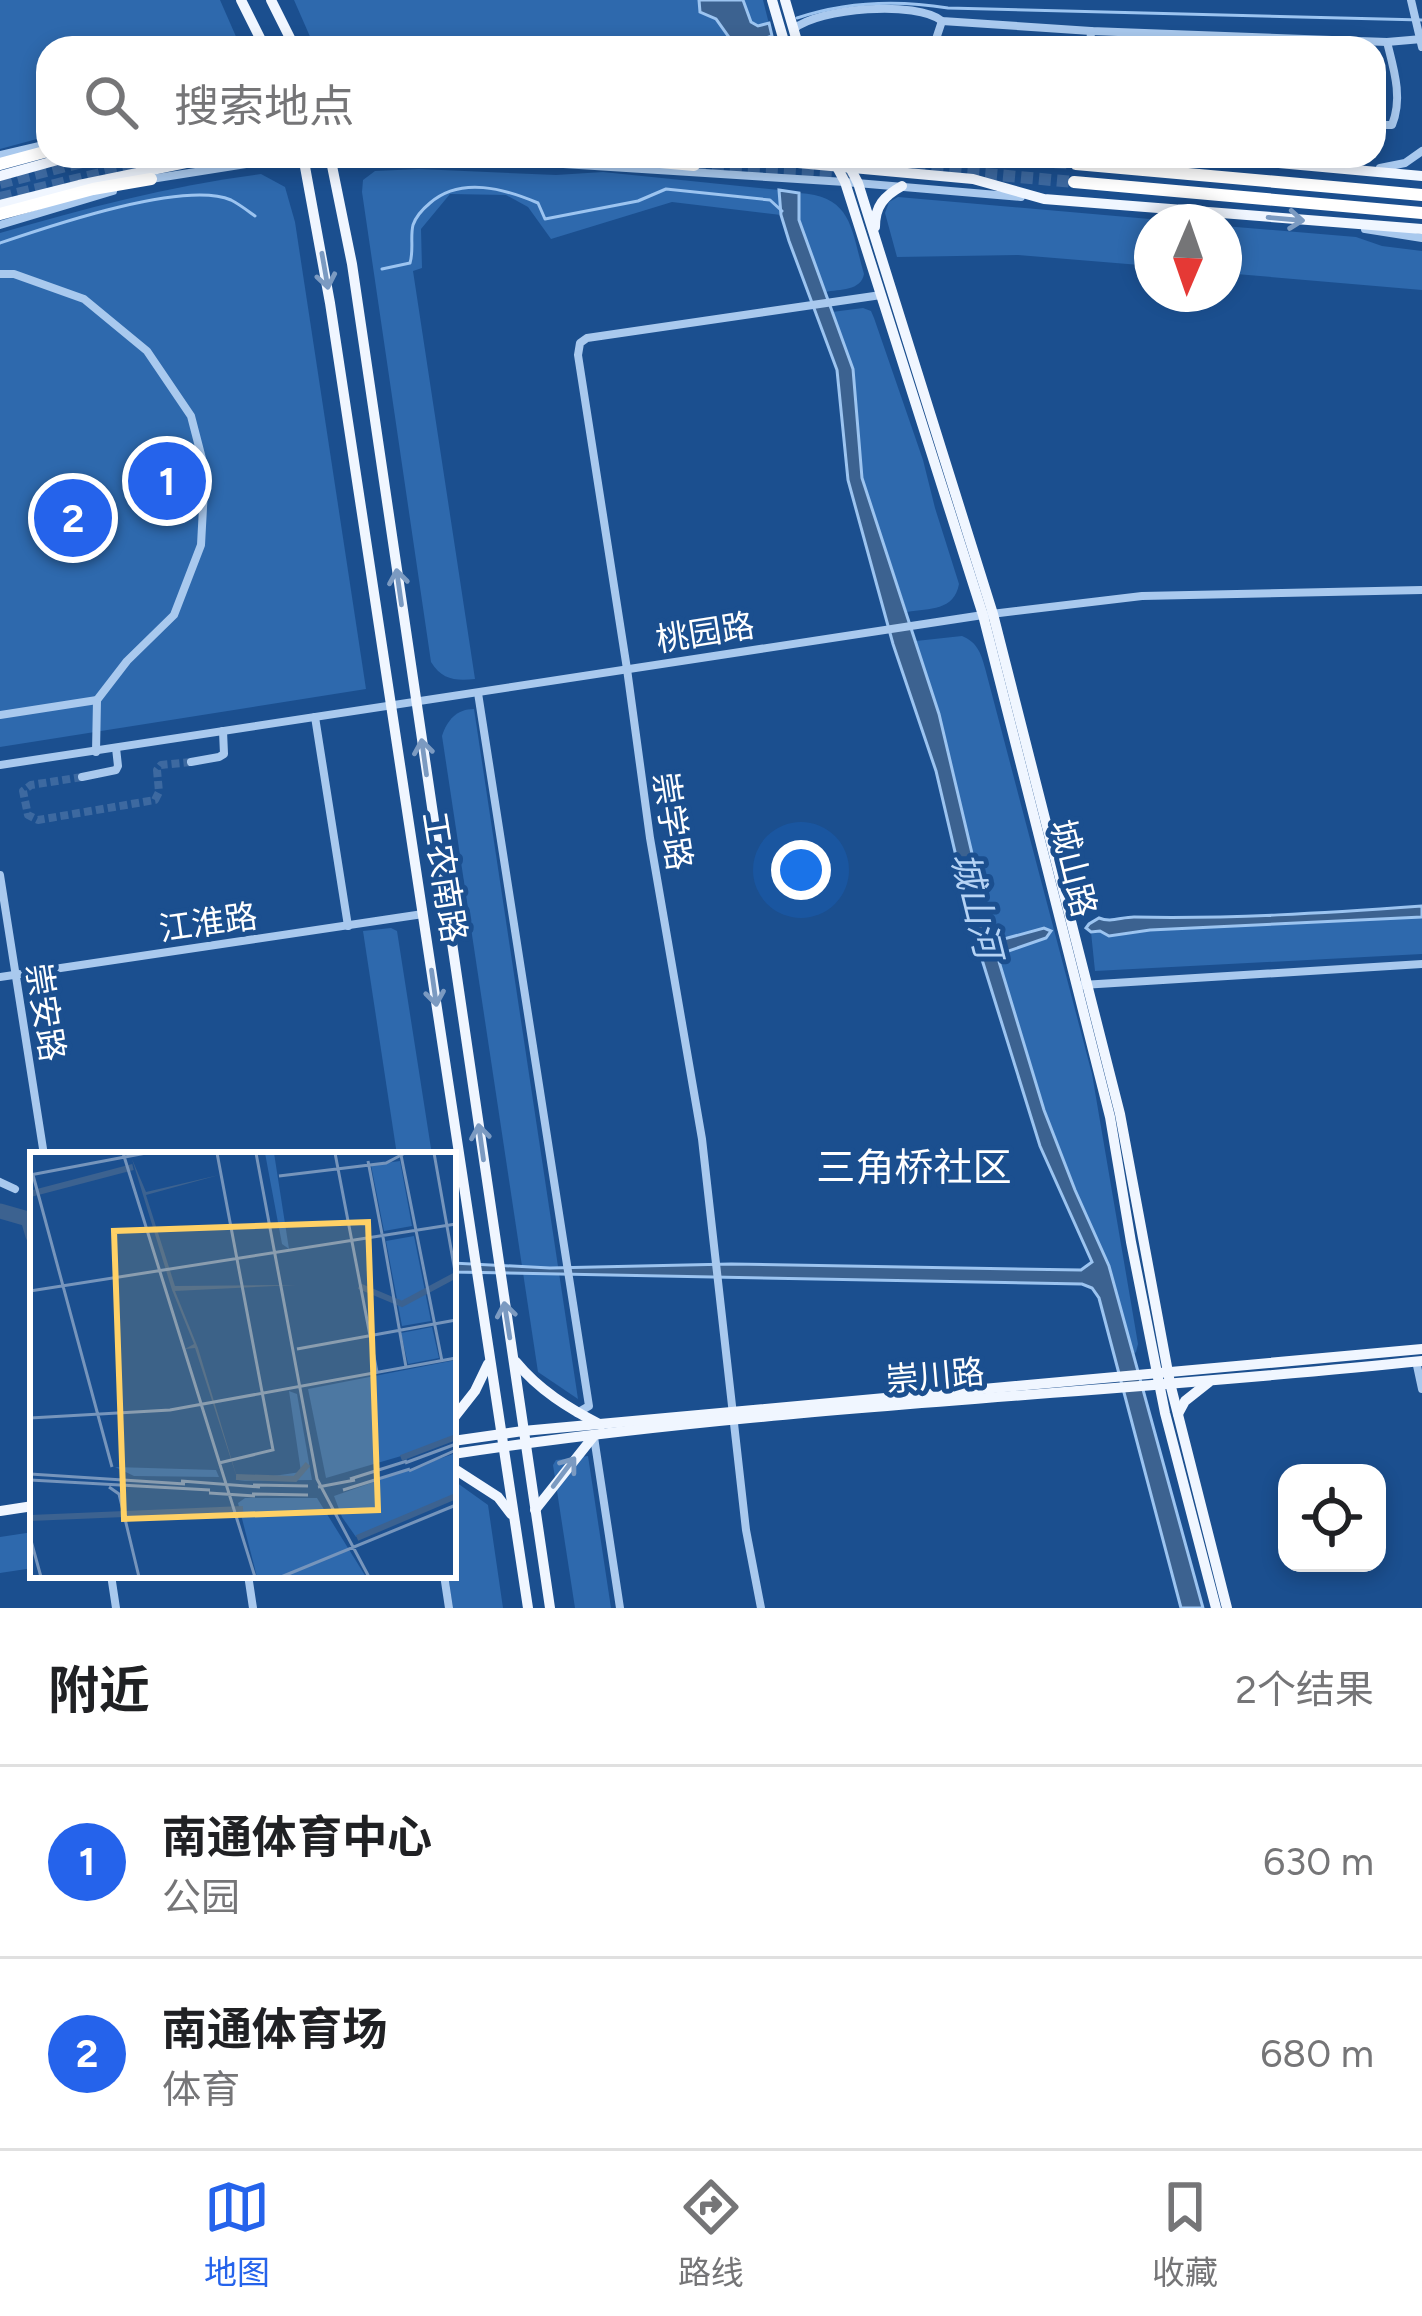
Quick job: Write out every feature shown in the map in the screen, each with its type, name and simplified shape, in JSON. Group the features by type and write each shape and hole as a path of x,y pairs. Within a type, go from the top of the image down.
{"highway":[{"path":"0,160 36,150"},
{"path":"1118,168 1422,195"},
{"path":"1159,172 1234,172 1422,186"},
{"path":"0,214 151,179"},
{"path":"1074,182 1277,202 1422,226"}],"main road":[{"path":"241,0 259,36"},
{"path":"271,0 289,36"},
{"path":"772,0 793,36"},
{"path":"785,0 787,36"},
{"path":"0,176 36,166"},
{"path":"0,205 160,168"},
{"name":"工农南路","path":"303,168 331,304 528,1608"},
{"name":"工农南路","path":"333,168 352,264 550,1608"},
{"name":"城山路","path":"844,168 875,236 988,615 1082,986 1120,1114 1158,1379 1216,1608"},
{"path":"883,168 973,179 1044,199 1422,226"},
{"path":"901,168 914,173"},
{"path":"1335,168 1422,176"},
{"name":"城山路","path":"851,182 880,295 988,615"},
{"path":"875,236 879,205 902,186"},
{"name":"崇川路","path":"456,1441 1420,1357"},
{"name":"崇川路","path":"1158,1379 1213,1379 1420,1357"},
{"path":"514,1360 534,1384 597,1431 535,1510"},
{"path":"456,1415 475,1391 489,1361"},
{"name":"城山路","path":"1158,1379 1178,1414 1227,1608"},
{"path":"1178,1414 1185,1401 1213,1379"},
{"name":"崇川路","path":"456,1453 502,1440"},
{"path":"456,1470 498,1497 513,1516"},
{"path":"0,1514 30,1509"}],"street":[{"path":"1386,125 1396,120 1398,86 1387,42 1421,42 1411,0"},
{"path":"788,26 826,15 897,8 925,12 942,21 1159,36"},
{"path":"937,36 942,21"},
{"path":"1091,32 1091,36"},
{"path":"1386,167 1405,163 1422,151"},
{"path":"0,225 151,179 222,168"},
{"path":"628,168 1044,199"},
{"path":"1368,171 1382,168"},
{"path":"0,274 14,274 84,299 147,351 191,416 205,470 201,545 174,615 127,661 97,700 95,752"},
{"name":"崇学路","path":"760,1608 746,1530 702,1139 650,838 578,355 580,343 587,338 880,295"},
{"name":"桃园路","path":"0,765 988,615 1142,596 1422,590"},
{"path":"478,693 589,1406 577,1413"},
{"path":"0,715 97,700"},
{"path":"315,717 348,926"},
{"path":"191,761 224,754 224,730"},
{"path":"82,777 116,770 116,748"},
{"name":"崇安路","path":"0,875 44,1152"},
{"name":"江淮路","path":"0,977 423,914"},
{"path":"1082,986 1422,964"},
{"path":"0,1182 15,1189"},
{"path":"1420,1357 1422,1389"},
{"path":"597,1431 620,1608"},
{"path":"111,1578 116,1608"},
{"path":"248,1578 253,1608"},
{"path":"444,1578 449,1608"}],"shaded area":[{"path":"0,0 220,0 236,36 36,36 36,139 0,149"},
{"path":"294,0 763,0 772,36 310,36"},
{"path":"375,171 556,175 603,172 779,190 781,215 672,202 551,239 528,207 506,195 450,194 421,229 422,268 413,271 475,679 450,678 431,662 362,192 363,180"},
{"path":"261,174 285,187 295,222 366,689 0,747 0,233 129,198"},
{"path":"799,193 830,201 847,218 864,274 854,286 825,292 799,220"},
{"path":"898,197 1134,218 1134,265 1018,255 897,257 885,213 889,202"},
{"path":"1242,228 1356,237 1422,251 1422,290 1242,275"},
{"path":"863,308 874,318 959,584 952,599 932,609 907,612 862,478 853,369 832,312"},
{"path":"962,636 975,645 983,663 1092,1074 1138,1344 1132,1355 1109,1266 1038,1091 993,943 953,769 916,641"},
{"path":"474,709 578,1399 538,1372 442,736 454,716"},
{"path":"1422,917 1422,954 1095,971 1091,932 1109,936"},
{"path":"363,931 397,931 432,1152 397,1152"},
{"path":"588,1456 611,1608 575,1608 553,1465 556,1460"},
{"path":"456,1482 488,1505 503,1608 453,1608 448,1578 456,1578"},
{"path":"30,1532 30,1568 0,1573 0,1537"}],"water":[{"path":"699,0 743,0 751,22 758,26 769,23 772,36 728,36 716,19 700,12"},
{"name":"城山河","path":"779,190 799,193 799,220 853,369 862,478 939,714 993,942 1044,928 1051,931 1046,938 997,955 1044,1110 1109,1266 1203,1608 1181,1608 1099,1298 1092,1288 1082,1284 456,1272 456,1263 550,1268 731,1264 1081,1270 1092,1262 1040,1146 975,937 936,771 893,644 848,480 837,370 781,215"},
{"path":"1422,906 1422,917 1109,936 1086,928 1099,918"}],"waterway":[{"path":"797,18 891,3 1422,20"},
{"path":"382,269 410,263 413,225 425,207 442,195 469,187 512,193 538,203 545,219 638,201 666,189 770,200 782,211"},
{"path":"0,243 117,208 182,196 231,200 255,216"},
{"path":"0,1211 28,1219 30,1226"}],"tunnel":[{"path":"0,183 58,168"},
{"path":"0,198 126,168"},
{"path":"752,168 849,173"},
{"path":"920,168 1074,182"},
{"path":"82,777 31,785 23,791 28,815 38,820 155,800 161,765 191,762"}],"place":[{"name":"南通体育中心","path":"167,481"},
{"name":"南通体育场","path":"73,518"}],"district":[{"name":"三角桥社区","path":"914,1167"}]}
